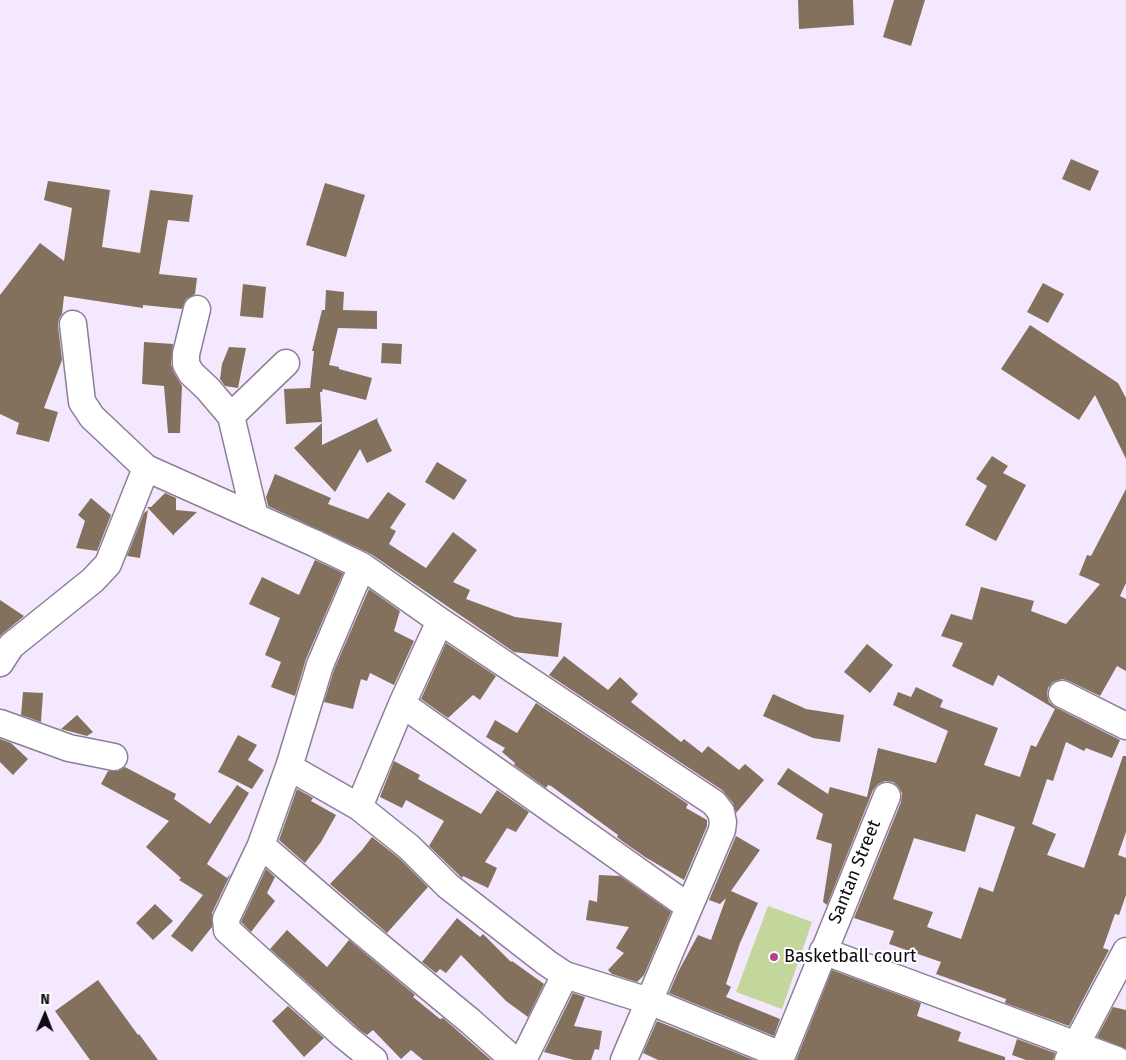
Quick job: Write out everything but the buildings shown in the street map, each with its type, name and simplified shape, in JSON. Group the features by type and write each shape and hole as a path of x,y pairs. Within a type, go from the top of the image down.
{"street":[{"path":"197,309 186,354 186,364 191,373 208,389 231,416 255,518"},
{"path":"73,324 82,402 92,417 146,468 362,566 440,621 714,803 721,812 722,830 624,1060"},
{"path":"231,416 286,363"},
{"path":"0,663 11,646 92,580 108,564 146,468"},
{"path":"362,566 320,665 289,767 261,845 226,919 227,930 343,1035 374,1060"},
{"path":"359,807 402,704 440,621"},
{"path":"1062,694 1126,726"},
{"path":"402,704 689,907"},
{"path":"0,722 69,748 114,757"},
{"path":"289,767 359,807 409,847 448,886 565,975 650,1000 781,1058"},
{"name":"Santan Street","path":"781,1058 887,796"},
{"path":"261,845 514,1060"},
{"path":"823,951 1072,1052 1117,1060"},
{"path":"1072,1052 1126,951"},
{"path":"523,1060 565,975"}],"green space":[{"name":"Basketball court","path":"768,906 812,922 782,1009 736,992"}],"place":[{"name":"Basketball court","path":"774,957"}]}
